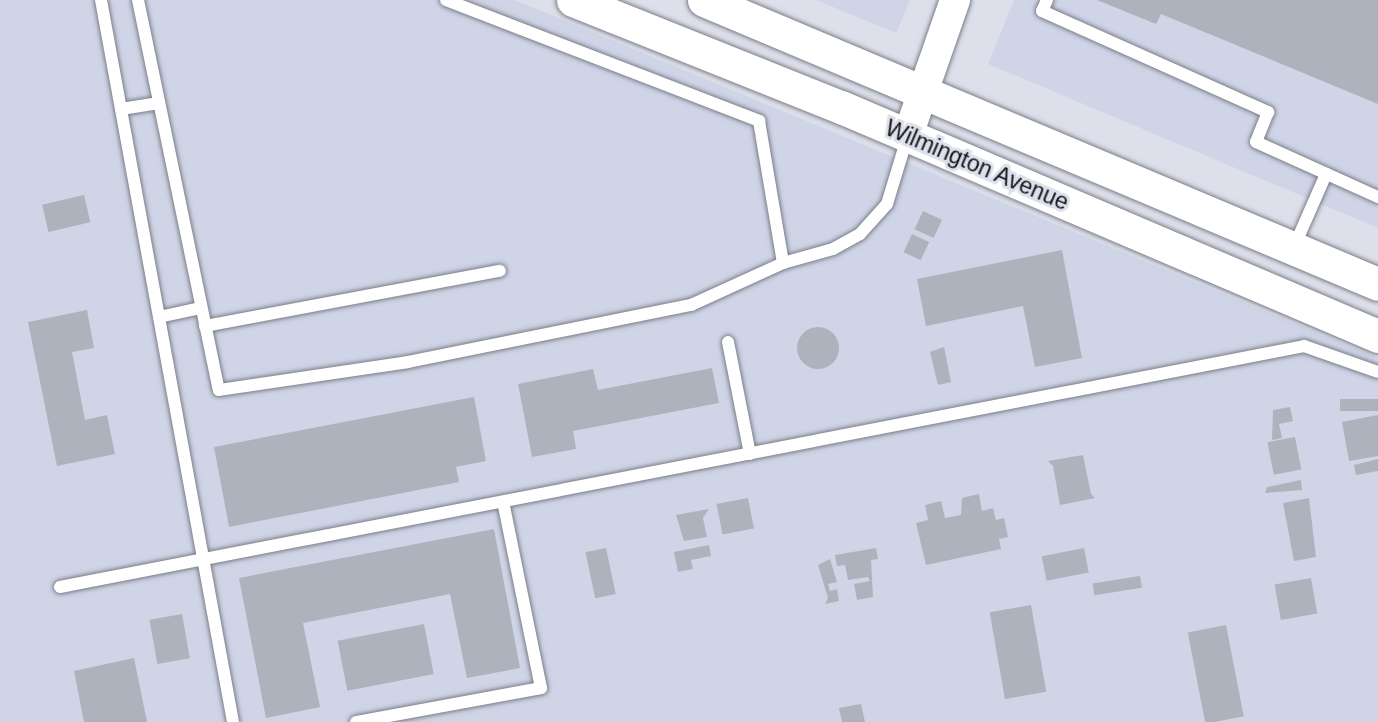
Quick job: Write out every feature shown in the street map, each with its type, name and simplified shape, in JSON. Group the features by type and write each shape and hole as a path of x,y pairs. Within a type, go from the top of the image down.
{"main road":[{"name":"Wilmington Avenue","path":"573,0 908,135 1378,336"},
{"name":"Wilmington Avenue","path":"704,0 923,89 1378,284"}],"street":[{"path":"908,135 955,0"}],"lane":[{"path":"101,0 233,722"},
{"path":"138,0 219,390 408,362 691,305 783,263 833,249 877,219 887,204 908,135"},
{"path":"1047,0 1042,11 1268,112 1256,142 1378,197"},
{"path":"444,1 759,121 783,263"},
{"path":"121,109 158,103"},
{"path":"1293,249 1326,174"},
{"path":"205,326 500,271"},
{"path":"159,317 201,308"},
{"path":"728,342 750,454"},
{"path":"60,587 1304,346 1378,372"},
{"path":"356,722 541,688 503,502"}],"shaded area":[{"path":"0,0 515,0 1378,358 1378,722 0,722"},
{"path":"816,0 910,0 896,33"},
{"path":"1014,0 1378,0 1378,228 988,64"}],"building":[{"path":"1097,0 1378,0 1378,104 1161,14 1156,24"},
{"path":"84,195 90,222 48,232 42,205"},
{"path":"923,211 942,220 934,238 915,229"},
{"path":"912,234 929,242 921,260 904,252"},
{"path":"1062,250 1082,358 1035,367 1023,306 926,326 917,279"},
{"path":"87,310 94,348 72,352 85,420 107,415 115,454 57,466 28,322"},
{"path":"818,327 833,333 839,348 833,363 818,369 803,363 797,348 803,333"},
{"path":"944,347 951,382 938,385 930,352"},
{"path":"712,368 719,403 573,431 576,449 532,457 518,384 593,369 598,390"},
{"path":"474,397 486,461 456,467 459,482 229,527 214,447"},
{"path":"1340,399 1378,399 1378,411 1340,411"},
{"path":"1290,407 1293,421 1279,424 1282,438 1272,440 1273,410"},
{"path":"1378,415 1378,456 1349,461 1342,422"},
{"path":"1295,437 1301,469 1274,475 1268,442"},
{"path":"1083,455 1091,494 1095,498 1060,505 1053,466 1048,461"},
{"path":"1378,459 1378,471 1356,475 1354,465"},
{"path":"1301,480 1302,490 1265,493 1267,487"},
{"path":"979,494 982,511 993,508 996,520 1004,518 1008,537 999,539 1001,549 926,565 916,523 928,520 925,505 941,501 945,518 961,515 962,498"},
{"path":"748,498 754,528 723,535 717,504"},
{"path":"1309,498 1316,557 1294,561 1283,503"},
{"path":"709,509 703,518 707,537 684,541 676,515"},
{"path":"494,529 520,668 467,678 450,594 303,623 320,707 266,718 239,578"},
{"path":"709,545 711,556 691,560 693,569 678,572 674,552"},
{"path":"606,548 616,594 595,598 585,552"},
{"path":"876,548 878,559 871,560 873,597 857,600 854,584 870,581 868,577 848,580 845,565 837,566 835,555"},
{"path":"1084,548 1089,573 1047,581 1042,556"},
{"path":"830,559 837,582 828,584 830,591 837,589 839,601 825,604 828,598 818,565"},
{"path":"1140,576 1142,588 1094,595 1093,584"},
{"path":"1311,578 1317,613 1281,620 1275,584"},
{"path":"1031,605 1046,692 1005,699 990,612"},
{"path":"182,614 190,658 157,664 150,620"},
{"path":"424,624 434,674 347,691 338,641"},
{"path":"1226,625 1244,716 1205,722 1188,632"},
{"path":"134,658 147,722 84,722 74,671"},
{"path":"861,704 865,722 842,722 839,708"}]}
